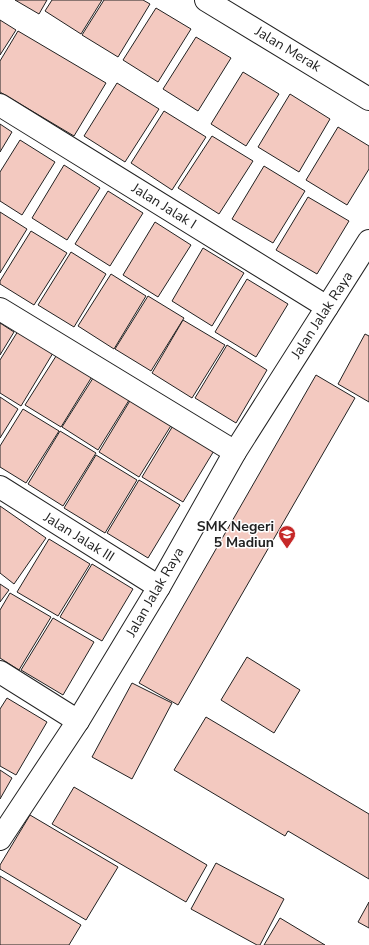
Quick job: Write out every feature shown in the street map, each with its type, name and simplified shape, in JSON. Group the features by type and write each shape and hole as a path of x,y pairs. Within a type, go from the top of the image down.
{"street":[{"name":"Jalan Merak","path":"206,0 369,99"},
{"name":"Jalan Jalak I","path":"0,105 327,307"},
{"name":"Jalan Jalak Raya","path":"0,839 78,721 159,587 235,452 369,241"},
{"path":"0,309 235,452"},
{"name":"Jalan Jalak III","path":"0,487 159,587"},
{"path":"0,672 78,721"}],"building":[{"path":"15,0 47,0 39,14"},
{"path":"52,0 102,0 81,34 45,11"},
{"path":"104,0 143,0 150,4 118,57 82,35"},
{"path":"156,8 191,29 158,82 123,60"},
{"path":"0,20 16,30 0,55"},
{"path":"18,31 106,83 74,136 0,92 0,61"},
{"path":"196,37 231,58 198,111 163,89"},
{"path":"243,72 279,94 246,146 211,124"},
{"path":"117,83 159,109 125,162 84,136"},
{"path":"290,94 330,119 299,172 258,147"},
{"path":"164,111 206,137 172,190 131,163"},
{"path":"0,124 12,132 0,152"},
{"path":"338,127 369,146 369,169 347,205 306,180"},
{"path":"212,136 253,161 219,214 178,188"},
{"path":"20,140 55,162 22,215 0,201 0,172"},
{"path":"64,165 100,188 67,240 32,218"},
{"path":"264,166 305,191 273,243 232,219"},
{"path":"108,191 143,213 110,266 75,244"},
{"path":"308,197 349,221 317,274 276,250"},
{"path":"0,212 27,229 0,273"},
{"path":"155,222 191,245 158,297 123,275"},
{"path":"31,231 67,253 34,305 0,284 0,281"},
{"path":"203,248 244,273 212,326 172,301"},
{"path":"71,252 106,274 74,327 38,305"},
{"path":"111,274 146,296 114,349 78,326"},
{"path":"247,279 288,304 256,357 215,332"},
{"path":"148,296 184,318 151,371 115,349"},
{"path":"183,320 225,345 192,398 152,373"},
{"path":"0,323 14,332 0,355"},
{"path":"18,331 53,353 21,406 0,393 0,360"},
{"path":"365,334 369,336 369,402 338,384"},
{"path":"227,345 267,370 236,423 195,398"},
{"path":"58,353 93,375 61,427 25,405"},
{"path":"95,375 131,397 98,450 62,427"},
{"path":"316,375 355,398 178,705 139,683"},
{"path":"0,397 18,409 0,438"},
{"path":"131,399 172,424 139,477 99,452"},
{"path":"23,409 59,431 26,483 0,467 0,446"},
{"path":"174,424 215,449 183,502 142,477"},
{"path":"60,431 96,453 63,506 28,484"},
{"path":"96,455 137,480 105,533 64,508"},
{"path":"139,480 180,505 148,558 107,533"},
{"path":"0,506 46,538 14,584 0,573"},
{"path":"49,539 90,564 58,616 17,592"},
{"path":"92,564 133,589 102,641 60,617"},
{"path":"0,584 9,590 0,602"},
{"path":"10,593 51,617 19,670 0,658 0,610"},
{"path":"53,618 94,642 63,695 21,670"},
{"path":"247,657 300,690 274,733 221,700"},
{"path":"132,683 172,703 132,779 92,757"},
{"path":"7,698 47,722 16,775 0,766 0,709"},
{"path":"206,717 369,814 369,879 288,831 285,836 174,770"},
{"path":"0,770 12,778 0,799"},
{"path":"74,787 207,865 186,902 52,824"},
{"path":"30,815 118,867 86,920 0,869 0,865"},
{"path":"216,863 284,899 260,945 257,945 191,909"},
{"path":"0,876 81,925 69,945 0,945"},
{"path":"369,902 369,928 358,922"},
{"path":"280,918 325,945 264,945"}],"place":[{"name":"SMK Negeri 5 Madiun","path":"287,549"}]}
